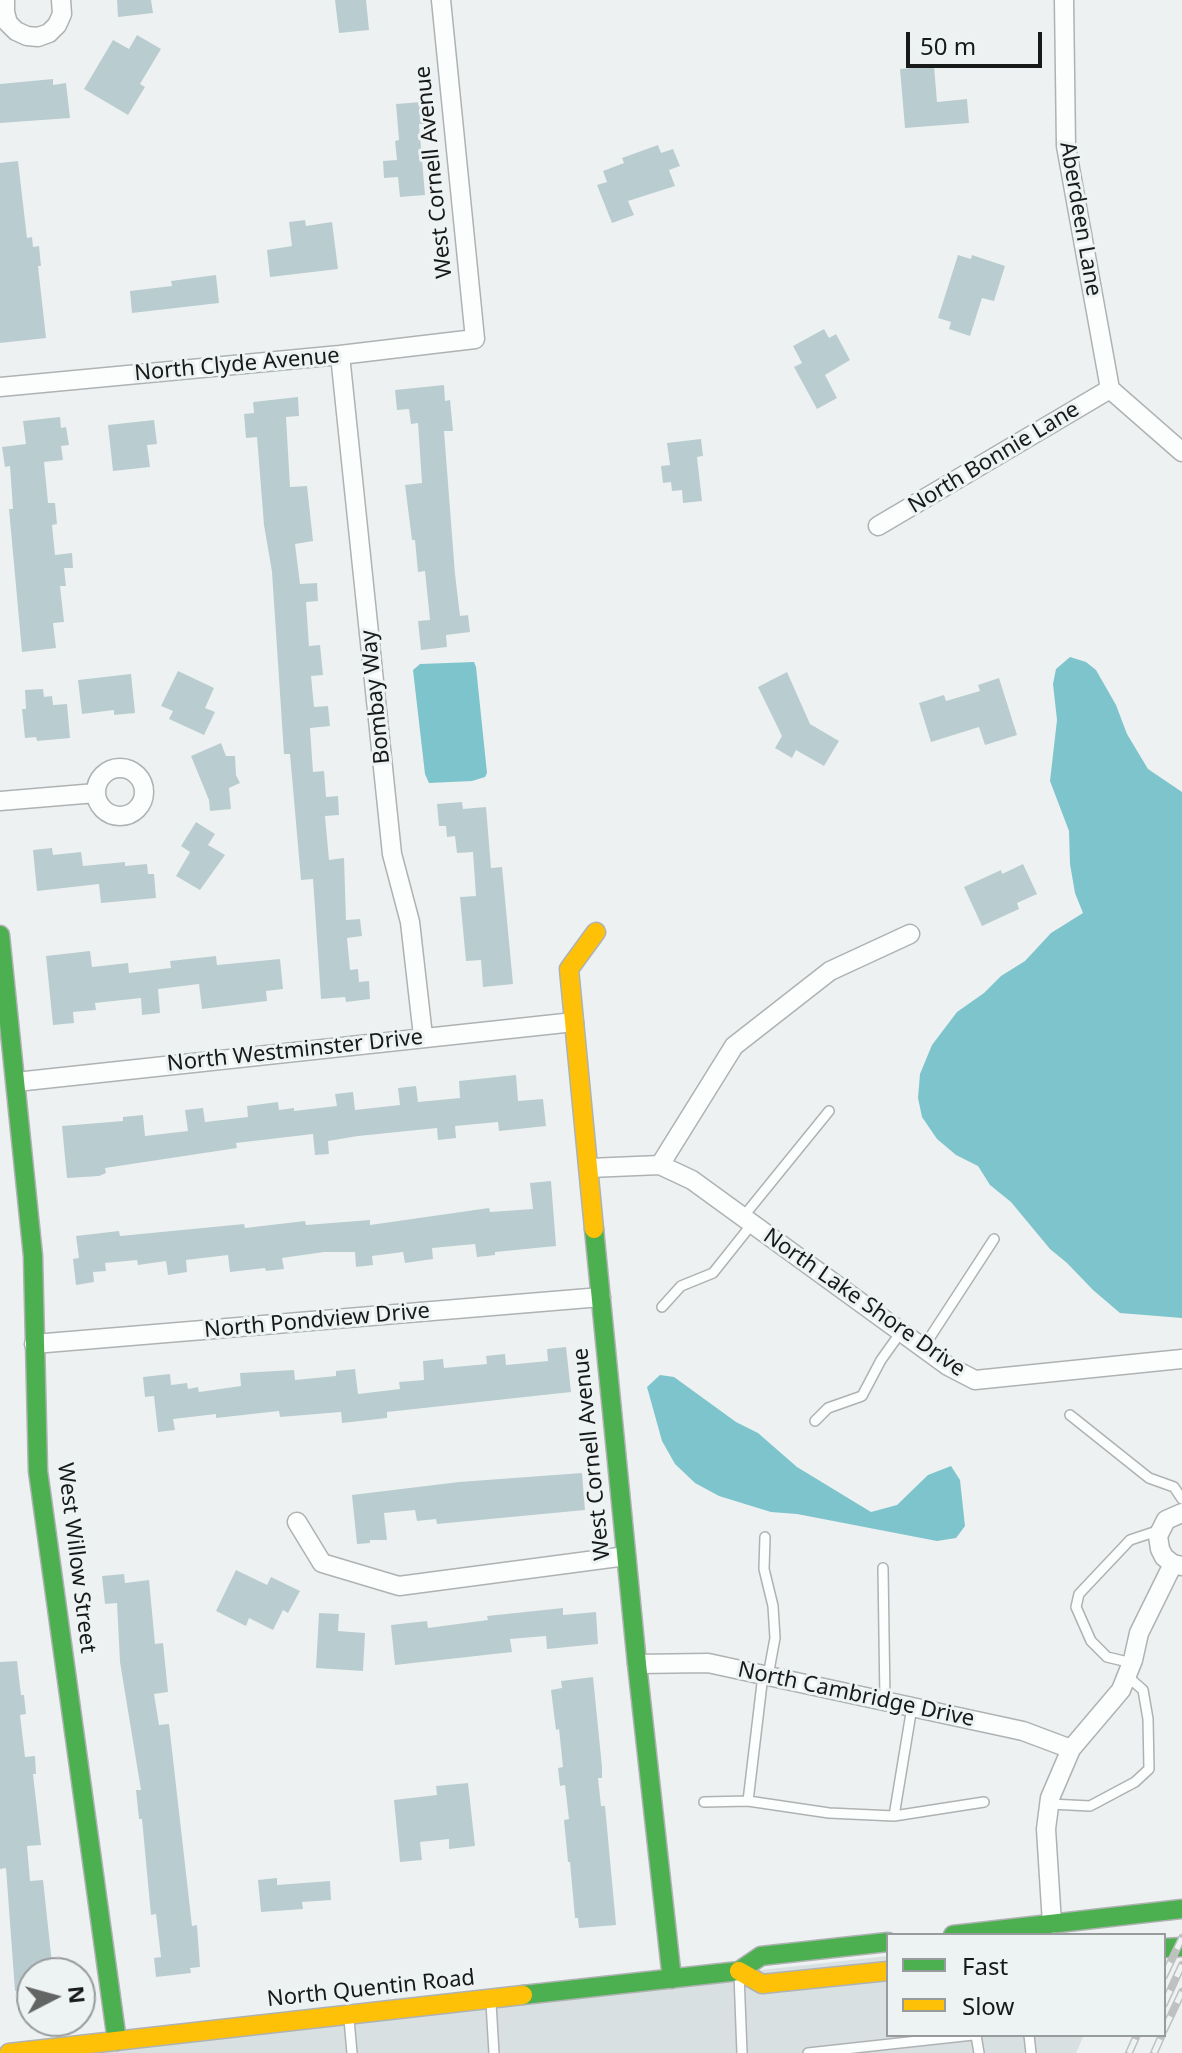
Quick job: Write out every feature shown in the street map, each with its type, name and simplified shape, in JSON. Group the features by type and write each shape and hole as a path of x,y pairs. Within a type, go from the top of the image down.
{"street":[{"path":"3,8 8,23 16,31 38,37 49,33 57,25 62,14 61,0"},
{"name":"West Cornell Avenue","path":"441,0 475,339"},
{"name":"Aberdeen Lane","path":"1064,0 1066,146 1110,389"},
{"name":"North Clyde Avenue","path":"0,387 475,339"},
{"name":"Bombay Way","path":"340,355 392,854 410,922 423,1036"},
{"path":"1110,389 1182,452"},
{"name":"North Bonnie Lane","path":"878,526 1110,389"},
{"path":"0,801 96,793"},
{"name":"West Cornell Avenue","path":"596,932 569,969 637,1664 672,1979"},
{"path":"660,1165 734,1046 830,971 910,934"},
{"name":"West Willow Street","path":"0,935 33,1256 38,1471 120,2045"},
{"name":"North Westminster Drive","path":"16,1082 574,1022"},
{"name":"North Lake Shore Drive","path":"589,1168 660,1165 692,1180 923,1348 962,1375 975,1380 1182,1359"},
{"name":"North Pondview Drive","path":"34,1344 601,1297"},
{"path":"1052,1924 1046,1829 1050,1804 1071,1749 1121,1690 1139,1633 1178,1565 1160,1549 1160,1530 1166,1520 1182,1513"},
{"path":"297,1522 322,1563 399,1586 626,1556"},
{"name":"North Cambridge Drive","path":"637,1664 708,1663 1023,1731 1071,1749"},
{"path":"971,1933 1182,1909"},
{"name":"North Quentin Road","path":"9,2053 120,2045 739,1971 761,1956 886,1942"},
{"name":"North Quentin Road","path":"739,1971 762,1984 886,1971"}],"lane":[{"path":"662,1307 681,1286 713,1273 829,1111"},
{"path":"923,1348 994,1239"},
{"path":"815,1421 828,1408 862,1396 881,1360 901,1332"},
{"path":"1070,1415 1149,1478 1174,1487 1182,1499"},
{"path":"1050,1804 1090,1806 1135,1782 1149,1769 1148,1719 1143,1690 1129,1670 1107,1657 1091,1641 1076,1607 1079,1594 1130,1540 1160,1530"},
{"path":"748,1801 766,1675 775,1638 773,1606 764,1569 765,1537"},
{"path":"883,1568 885,1701"},
{"path":"894,1816 912,1707"},
{"path":"704,1802 748,1801 829,1813 894,1816 984,1802"},
{"path":"739,1971 742,2053"},
{"path":"491,2000 494,2053"},
{"path":"348,2016 352,2053"},
{"path":"808,2053 956,2037"}],"shaded area":[{"path":"886,1956 886,2037 1083,2037 1076,2053 9,2053"}],"water":[{"path":"1070,657 1086,662 1096,670 1148,769 1182,792 1182,1318 1120,1313 1050,1249 1011,1202 990,1185 978,1166 956,1155 937,1139 922,1117 918,1098 920,1074 932,1045 957,1012 1025,961 1051,933 1083,913 1075,893 1070,864 1069,831 1050,781 1057,720 1053,684 1056,669"},
{"path":"474,662 487,773 485,777 472,781 429,783 425,774 413,670 420,664"},
{"path":"660,1375 674,1377 736,1422 758,1433 797,1467 871,1512 897,1505 928,1475 951,1466 960,1480 965,1526 956,1538 937,1541 797,1514 771,1512 719,1496 695,1483 675,1464 662,1441 647,1387"}],"building":[{"path":"117,0 151,0 153,13 118,17"},
{"path":"335,0 366,0 369,30 339,33"},
{"path":"137,35 161,49 140,84 145,87 128,115 84,89 113,40 129,49"},
{"path":"934,66 937,102 967,99 969,123 905,128 900,69"},
{"path":"53,79 53,85 66,83 70,118 0,123 0,84"},
{"path":"422,102 425,124 419,124 425,195 400,197 398,177 384,178 383,161 397,160 396,104"},
{"path":"658,145 661,153 673,149 680,166 669,170 675,186 628,201 634,215 612,223 597,185 607,182 603,171 624,163 622,158"},
{"path":"18,161 27,238 32,237 33,247 39,246 41,266 38,266 46,338 0,343 0,163"},
{"path":"305,220 306,226 332,222 338,269 270,277 267,250 292,246 289,222"},
{"path":"958,255 971,259 972,255 1005,266 994,301 982,298 970,336 949,329 951,322 938,318"},
{"path":"216,275 219,303 132,313 130,291 172,286 171,281"},
{"path":"824,329 829,338 836,334 850,360 825,375 837,398 817,409 794,367 802,363 793,346"},
{"path":"444,385 445,401 450,400 453,431 444,431 455,574 460,616 468,615 470,632 446,635 447,647 421,650 418,621 430,620 425,571 418,572 405,485 422,483 418,423 411,424 409,409 397,410 395,390"},
{"path":"298,397 299,416 286,417 290,487 307,486 313,541 295,544 300,584 317,583 318,601 306,602 309,646 320,645 323,675 311,676 314,707 328,706 330,726 310,728 313,772 324,771 326,797 338,796 339,815 325,816 329,860 344,858 346,920 360,919 362,936 347,938 350,970 358,969 359,982 369,981 370,999 346,1002 345,997 321,999 313,879 301,880 290,754 284,754 272,572 264,525 257,437 246,438 244,414 254,413 253,402"},
{"path":"60,417 61,428 66,427 69,445 61,446 63,460 44,462 48,503 55,503 57,524 52,525 55,555 72,553 73,568 64,568 66,586 60,586 64,622 53,623 56,648 22,652 9,509 13,509 10,466 5,467 2,447 26,444 23,421"},
{"path":"154,420 157,444 147,445 150,467 113,471 108,425"},
{"path":"701,439 703,456 697,457 702,501 683,503 682,490 672,491 671,482 663,483 661,466 670,465 667,443"},
{"path":"178,671 214,688 205,708 215,712 204,735 169,719 173,711 161,706"},
{"path":"787,672 810,724 839,741 824,766 796,750 792,758 775,748 782,736 758,687"},
{"path":"131,674 135,713 114,715 114,710 82,714 78,680"},
{"path":"999,678 1017,735 985,745 979,727 931,742 919,703 944,695 946,701 980,691 978,685"},
{"path":"43,689 44,697 52,696 53,705 67,704 70,738 37,741 36,737 25,738 22,709 26,709 25,690"},
{"path":"221,743 226,756 235,756 236,775 240,783 229,788 231,809 210,811 209,800 191,756"},
{"path":"462,802 463,809 486,807 491,868 502,867 513,984 483,987 481,960 466,961 460,897 476,896 473,852 457,853 455,836 447,837 446,826 439,826 437,804"},
{"path":"196,822 215,834 208,845 225,855 200,890 176,876 190,852 181,846"},
{"path":"52,848 53,855 81,852 83,866 125,862 125,866 147,864 148,874 154,874 156,898 101,903 99,884 37,891 33,850"},
{"path":"1023,864 1037,894 1017,903 1019,909 982,926 964,887 1001,870 1002,874"},
{"path":"90,951 92,967 128,963 129,973 171,968 170,961 216,956 217,965 280,959 283,989 266,991 267,1001 202,1009 199,984 158,989 160,1013 142,1015 141,998 95,1003 96,1010 73,1012 74,1023 53,1025 46,956"},
{"path":"516,1075 518,1101 543,1099 546,1126 499,1131 498,1122 455,1126 456,1138 438,1140 437,1128 358,1136 328,1141 329,1154 315,1155 313,1134 236,1143 237,1148 105,1168 106,1173 99,1176 67,1178 62,1126 123,1121 123,1117 143,1115 145,1136 188,1131 185,1110 203,1108 205,1122 248,1117 247,1106 278,1102 279,1110 337,1106 335,1094 353,1092 355,1110 400,1105 398,1088 416,1086 418,1102 460,1098 459,1081"},
{"path":"551,1181 556,1246 495,1252 495,1255 477,1257 475,1244 432,1248 433,1259 405,1263 403,1252 372,1256 373,1265 356,1267 355,1252 324,1252 282,1258 284,1269 230,1272 228,1255 186,1260 187,1272 168,1275 166,1261 138,1265 137,1260 105,1263 106,1271 93,1272 94,1282 76,1285 73,1259 79,1258 76,1236 119,1231 120,1236 244,1224 245,1228 305,1221 306,1225 370,1220 370,1225 489,1208 490,1212 533,1209 530,1183"},
{"path":"566,1347 571,1392 387,1412 387,1418 342,1423 341,1412 280,1417 279,1411 216,1418 216,1414 173,1419 175,1430 158,1432 154,1396 145,1397 143,1377 170,1374 171,1385 187,1383 188,1389 198,1387 199,1392 241,1386 240,1373 294,1370 295,1380 336,1376 336,1371 355,1369 358,1394 400,1389 399,1382 424,1380 423,1361 443,1359 444,1368 487,1364 486,1356 505,1354 506,1365 548,1361 547,1349"},
{"path":"582,1473 585,1510 437,1524 436,1519 417,1521 415,1510 384,1513 387,1540 357,1544 352,1495 459,1482"},
{"path":"236,1570 267,1585 271,1577 300,1591 288,1613 283,1610 273,1630 249,1618 246,1626 216,1611"},
{"path":"124,1574 125,1583 149,1580 155,1644 163,1643 168,1692 154,1694 159,1725 169,1724 192,1926 197,1925 200,1967 190,1968 191,1973 156,1977 154,1958 161,1957 156,1914 151,1915 142,1819 139,1819 136,1790 141,1790 120,1662 117,1603 105,1604 102,1576"},
{"path":"563,1608 563,1615 596,1612 598,1644 547,1649 546,1636 510,1639 512,1652 395,1665 391,1625 427,1621 428,1628 488,1620 487,1616"},
{"path":"319,1613 339,1614 338,1631 365,1633 363,1671 316,1668"},
{"path":"17,1661 26,1714 20,1715 25,1757 35,1756 36,1774 33,1774 41,1845 27,1846 30,1881 43,1880 51,1957 16,1957 15,1991 6,1868 0,1869 0,1662"},
{"path":"593,1677 602,1767 602,1778 598,1778 601,1806 605,1806 616,1925 579,1928 568,1862 564,1820 569,1819 565,1785 560,1786 558,1768 563,1767 559,1729 556,1730 551,1690 562,1688 561,1681"},
{"path":"468,1783 475,1846 449,1849 449,1839 420,1842 422,1860 400,1862 394,1800 437,1795 436,1786"},
{"path":"277,1878 277,1885 330,1881 331,1900 302,1902 303,1909 261,1912 258,1880"}],"railway":[{"path":"1166,1972 1182,1938"},
{"path":"1166,2000 1182,1965"},
{"path":"1166,2026 1182,1992"},
{"path":"1129,2053 1136,2037"},
{"path":"1154,2053 1161,2037"}],"traffic: fast":[{"path":"0,935 33,1256 38,1471 117,2041"},
{"path":"594,1229 672,1979"},
{"path":"971,1933 1182,1909"},
{"path":"523,1995 739,1971 761,1956 886,1942"},
{"path":"1166,1948 1182,1947"}],"traffic: slow":[{"path":"594,1229 569,969 596,932"},
{"path":"739,1971 762,1984 886,1971"},
{"path":"9,2053 523,1995"}]}
